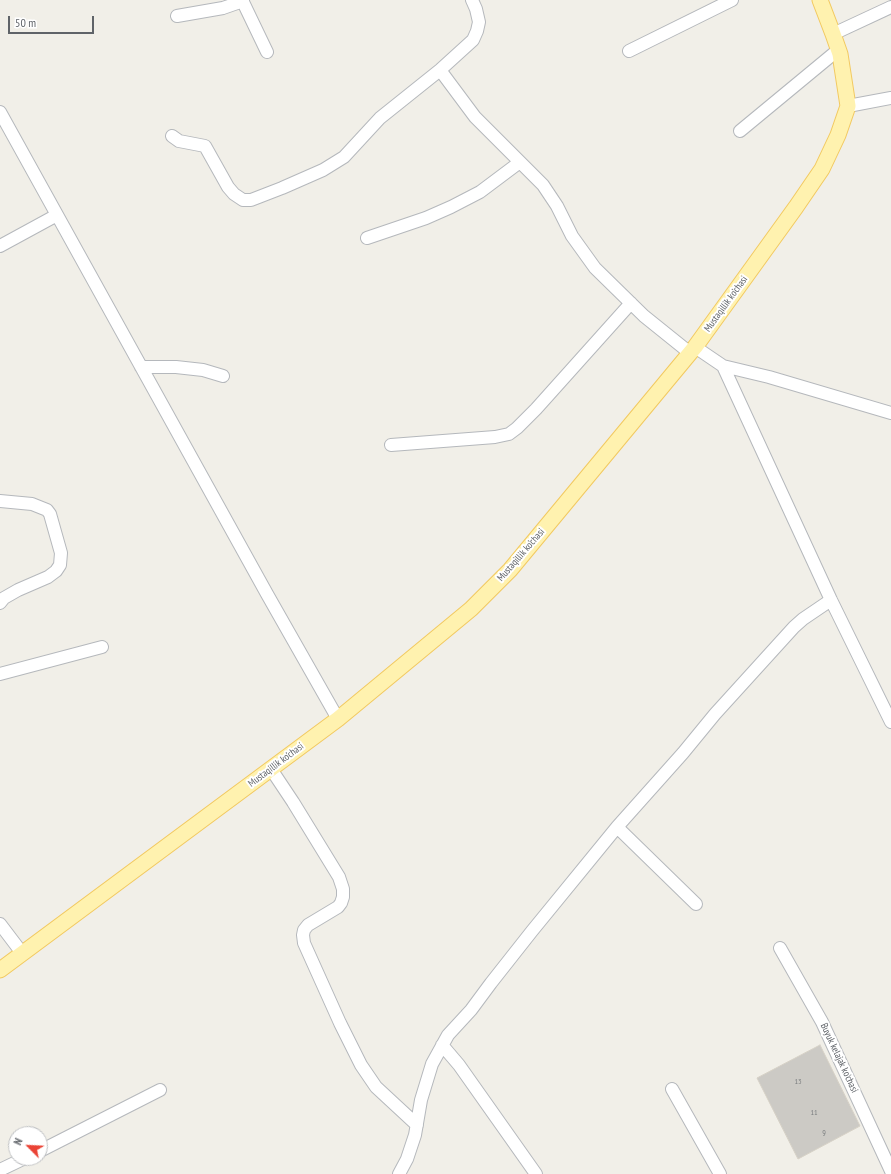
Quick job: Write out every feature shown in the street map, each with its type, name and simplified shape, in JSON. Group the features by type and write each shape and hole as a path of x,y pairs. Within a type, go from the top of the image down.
{"main road":[{"name":"Mustaqillik ko’chasi","path":"0,970 338,719 471,609 510,570 692,350 822,169 838,135 848,106 838,50 820,0"}],"street":[{"path":"177,16 223,8 243,0 267,52"},
{"path":"172,136 179,141 206,146 228,188 243,200 251,200 323,170 344,157 380,118 440,70 473,40 479,22 472,0"},
{"path":"629,51 732,0"},
{"path":"833,34 891,7"},
{"path":"740,131 838,50"},
{"path":"440,70 475,117 543,185 558,206 572,236 595,268 644,316 692,350 723,366 769,377 891,412"},
{"path":"848,106 891,98"},
{"path":"0,112 338,719"},
{"path":"367,238 426,218 451,207 480,192 520,162"},
{"path":"0,246 57,215"},
{"path":"390,445 495,437 509,434 536,409 631,303"},
{"path":"723,366 831,600 891,722"},
{"path":"141,367 176,367 203,370 223,376"},
{"path":"0,501 32,504 47,510 50,514 61,553 60,565 56,572 18,590 4,598 0,603"},
{"path":"399,1174 407,1159 415,1135 421,1100 432,1064 448,1034 471,1010 532,931 617,827 715,714 802,619 831,600"},
{"path":"0,674 102,647"},
{"path":"271,769 336,871 343,889 343,897 338,907 308,925 304,930 304,943 340,1023 361,1065 376,1087 417,1125"},
{"path":"617,827 696,904"},
{"path":"0,924 22,953"},
{"name":"Buyuk kelajak ko'chasi","path":"780,948 822,1022 891,1171"},
{"path":"442,1045 459,1065 536,1174"},
{"path":"672,1089 720,1174"},
{"path":"48,1147 160,1090"}],"building":[{"path":"820,1045 860,1126 798,1159 757,1078"}]}
